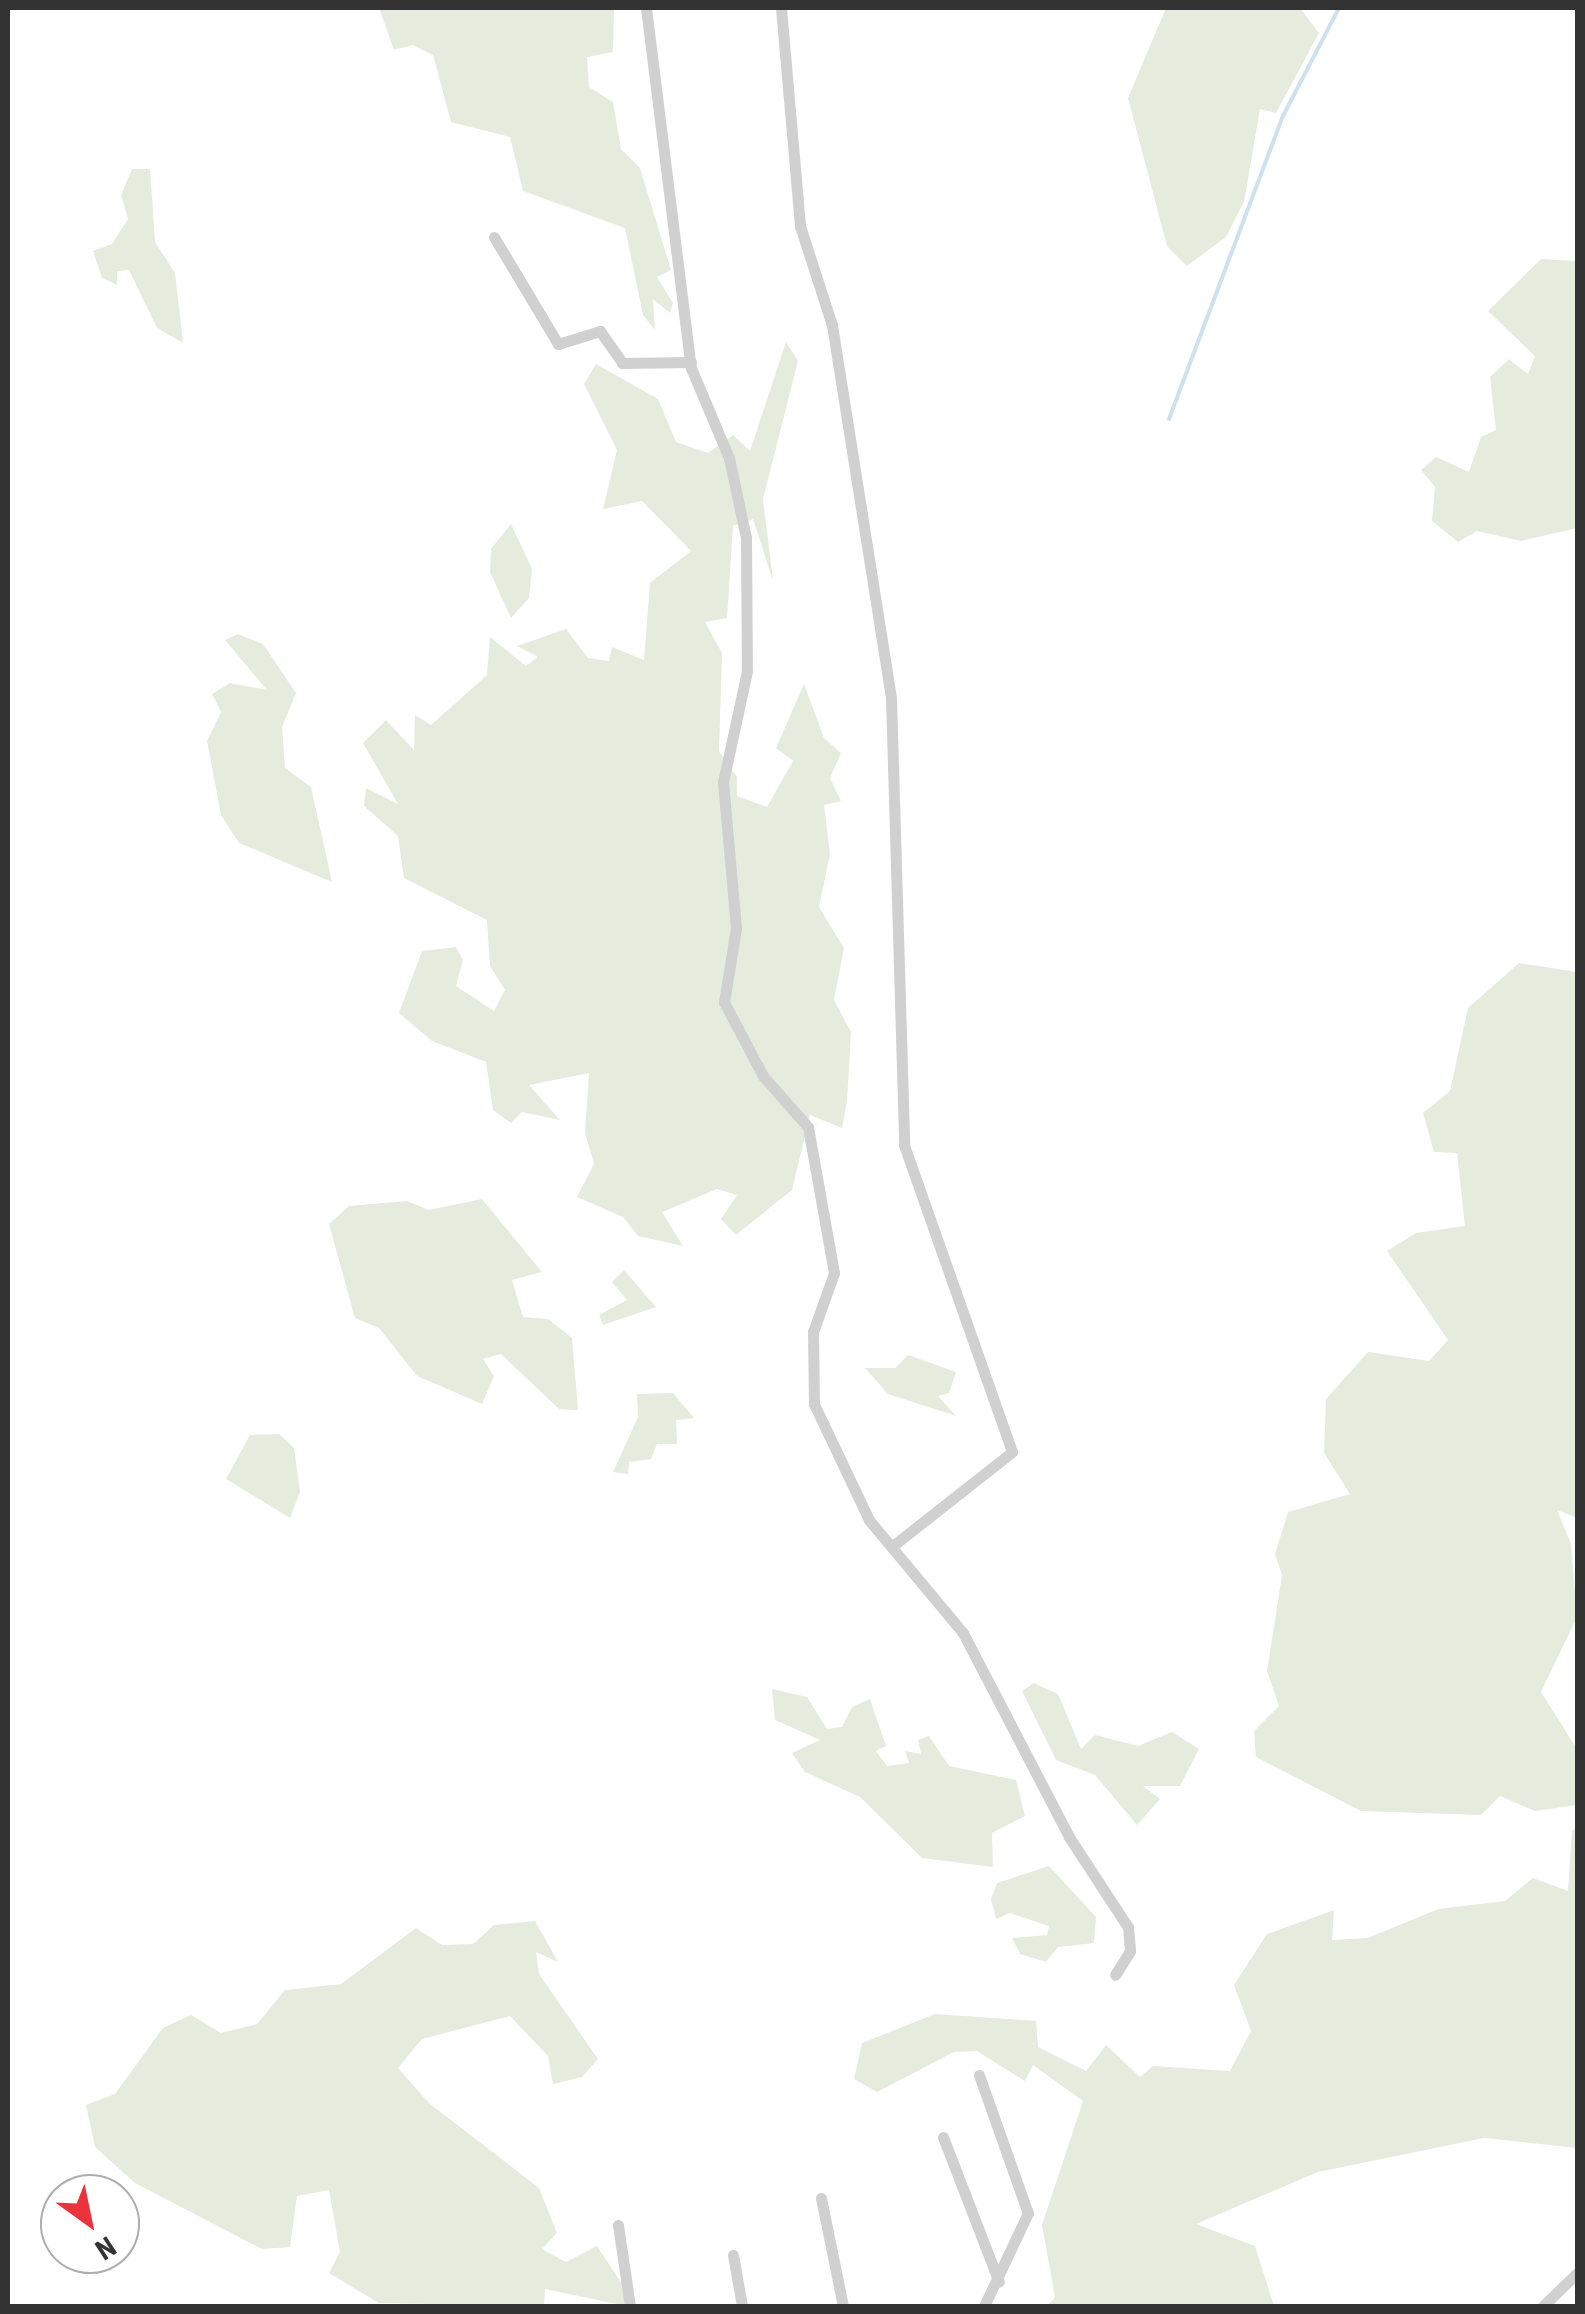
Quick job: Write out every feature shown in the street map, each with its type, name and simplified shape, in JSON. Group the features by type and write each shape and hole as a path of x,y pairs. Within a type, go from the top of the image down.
{"street":[{"path":"646,8 691,362 729,458 746,538 747,671 723,782 736,928 724,1002 763,1076 808,1127 834,1274 814,1332 814,1404 869,1520 895,1544 963,1633 1069,1836 1128,1927 1130,1951 1115,1976"},
{"path":"781,8 800,226 832,325 891,698 904,1145 1012,1452 895,1544"},
{"path":"494,237 558,344 600,331 622,362 691,362"},
{"path":"979,2075 1028,2213 999,2282 984,2306"},
{"path":"943,2137 999,2282"},
{"path":"821,2198 842,2306"},
{"path":"618,2226 630,2306"},
{"path":"733,2255 742,2306"},
{"path":"1544,2306 1578,2272"}],"shaded area":[{"path":"379,8 614,8 613,52 587,57 589,87 613,102 621,149 640,168 671,270 657,277 673,303 670,313 653,299 655,330 643,315 625,228 523,191 510,137 451,122 433,55 413,45 394,50"},
{"path":"1166,8 1300,8 1319,33 1276,113 1260,109 1244,202 1226,237 1187,266 1167,246 1128,98"},
{"path":"132,169 150,169 155,242 175,273 183,343 157,328 129,270 117,271 117,285 102,278 93,251 112,244 128,219 121,195"},
{"path":"1541,259 1577,261 1577,528 1521,541 1477,531 1458,542 1432,521 1435,487 1421,470 1436,457 1469,472 1481,437 1496,430 1490,377 1509,359 1528,374 1535,356 1488,311"},
{"path":"786,342 798,361 763,499 773,581 753,519 733,526 727,618 705,622 722,653 719,751 737,777 737,796 767,807 793,761 776,748 804,684 824,738 841,753 830,778 841,801 824,805 830,854 819,907 844,948 834,1000 851,1032 847,1101 842,1128 810,1115 792,1190 736,1235 721,1219 737,1195 717,1189 662,1212 683,1246 638,1236 623,1217 577,1197 594,1164 585,1133 589,1073 529,1085 560,1120 522,1112 511,1123 493,1110 486,1062 432,1041 399,1013 422,951 456,947 463,960 456,986 494,1011 505,990 490,966 487,920 404,878 398,836 364,806 366,788 398,804 363,743 386,720 414,750 415,715 431,725 487,675 490,637 526,666 538,657 517,646 566,629 588,658 609,661 612,647 644,660 650,583 691,551 642,501 603,509 617,450 584,384 596,364 658,399 676,442 708,453 733,435 750,451"},
{"path":"511,524 532,569 529,598 511,618 490,572 491,549"},
{"path":"238,634 263,644 296,693 282,727 285,768 311,787 332,882 239,843 221,815 207,741 221,712 212,694 230,683 267,690 225,640"},
{"path":"1519,963 1577,972 1577,1518 1557,1510 1571,1544 1577,1617 1541,1692 1577,1749 1577,1805 1535,1811 1500,1796 1481,1815 1361,1811 1256,1757 1254,1731 1279,1706 1267,1671 1282,1575 1275,1554 1288,1512 1350,1494 1324,1453 1326,1399 1368,1352 1429,1361 1448,1340 1387,1251 1416,1233 1465,1226 1457,1153 1434,1152 1423,1113 1450,1091 1468,1008"},
{"path":"482,1199 542,1272 512,1280 523,1317 548,1319 572,1338 578,1410 559,1409 501,1354 483,1359 494,1376 482,1404 417,1376 379,1328 355,1318 329,1224 349,1206 407,1201 429,1210"},
{"path":"624,1270 656,1307 603,1325 599,1315 627,1300 612,1282"},
{"path":"908,1355 956,1372 949,1393 938,1396 956,1416 888,1394 865,1368 895,1368"},
{"path":"673,1393 694,1418 676,1420 677,1444 657,1444 651,1459 629,1462 628,1474 613,1472 638,1417 637,1394"},
{"path":"279,1434 294,1448 300,1492 290,1518 226,1479 250,1435"},
{"path":"1034,1683 1058,1694 1081,1749 1095,1735 1138,1746 1172,1732 1199,1749 1180,1786 1143,1786 1160,1799 1137,1825 1095,1775 1056,1760 1022,1691"},
{"path":"772,1689 807,1697 827,1729 842,1727 852,1707 870,1699 886,1746 876,1751 887,1766 909,1763 905,1751 921,1754 918,1740 929,1736 949,1766 1016,1780 1025,1816 992,1833 993,1867 922,1858 860,1797 805,1772 792,1753 820,1740 775,1720"},
{"path":"1572,1830 1578,1830 1577,2148 1484,2138 1318,2172 1196,2224 1255,2246 1274,2306 1047,2306 1055,2297 1042,2225 1083,2101 1033,2065 1025,2081 977,2051 954,2052 877,2092 854,2079 862,2043 935,2014 1036,2021 1038,2047 1086,2071 1106,2045 1140,2077 1153,2066 1230,2071 1251,2031 1234,1985 1267,1934 1334,1910 1332,1940 1368,1938 1438,1909 1505,1901 1533,1878 1568,1891"},
{"path":"1049,1866 1096,1917 1094,1943 1058,1947 1046,1962 1020,1954 1012,1938 1047,1935 1049,1926 1010,1913 996,1919 991,1899 997,1883"},
{"path":"535,1921 558,1962 536,1952 539,1974 598,2059 582,2077 553,2084 548,2056 510,2016 422,2039 398,2068 429,2103 539,2188 557,2233 542,2249 566,2262 597,2246 626,2290 626,2306 545,2289 544,2306 379,2303 329,2273 340,2252 329,2190 297,2196 290,2247 262,2249 140,2186 140,2174 125,2174 95,2147 86,2105 115,2094 163,2028 191,2015 221,2033 257,2024 285,1990 341,1984 416,1928 442,1945 473,1944 494,1925"}],"waterway":[{"path":"1169,419 1283,116 1339,8"}]}
